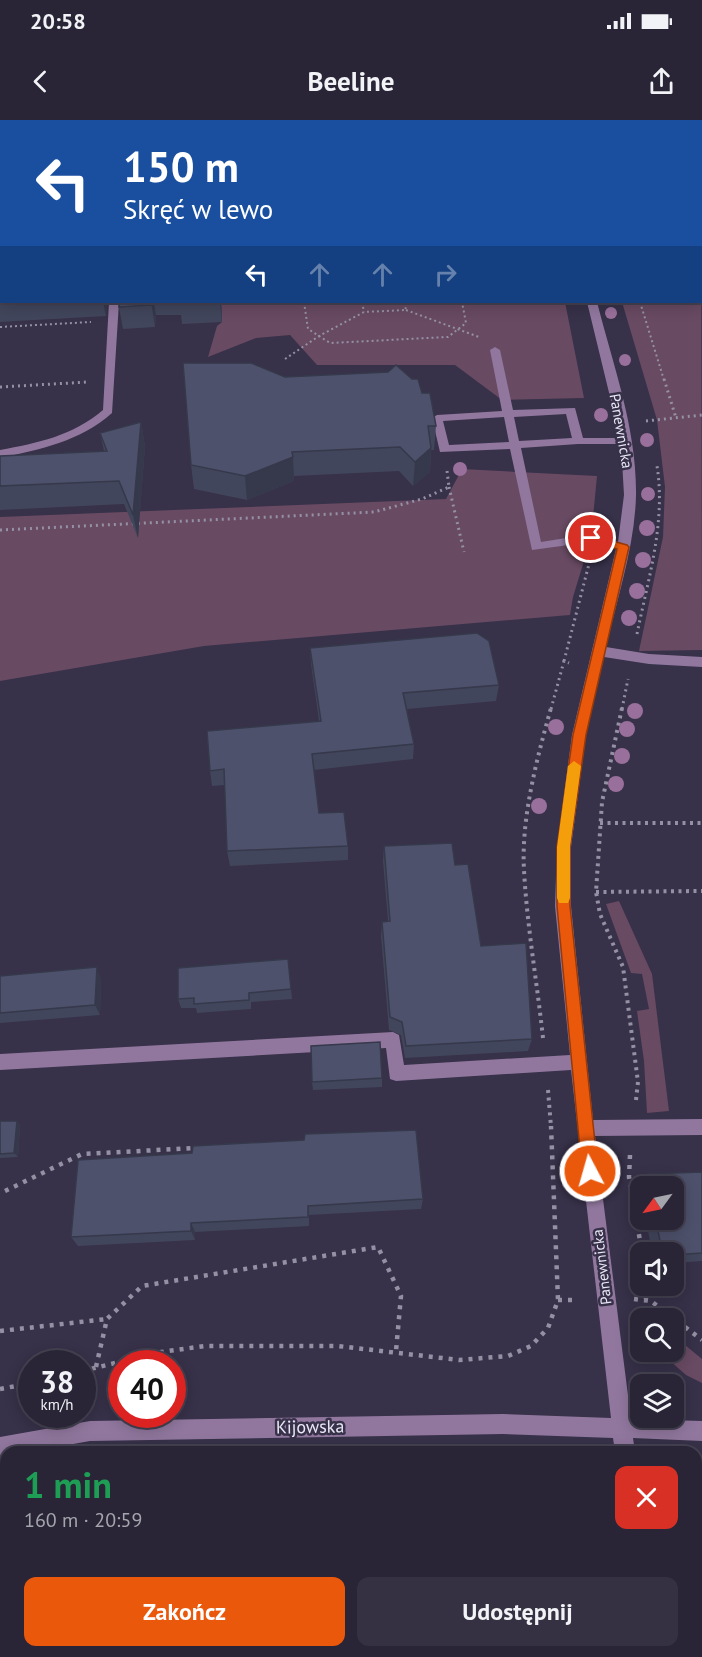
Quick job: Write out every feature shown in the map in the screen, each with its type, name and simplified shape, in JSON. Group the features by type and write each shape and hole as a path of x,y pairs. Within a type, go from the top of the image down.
{"street":[{"path":"0,454 65,440 92,426 108,411 114,303"},
{"name":"Panewnicka","path":"592,303 626,441 630,495 623,547 579,735 564,847 563,906 585,1128 624,1446"},
{"path":"495,350 517,445 536,547 591,538 623,547"},
{"path":"578,441 571,410 437,418 444,449 578,441 626,441"},
{"path":"598,651 633,657 702,662"},
{"path":"0,1062 393,1040 396,1073 579,1062"},
{"path":"585,1128 702,1127"},
{"name":"Kijowska","path":"6,1446 90,1431 503,1424 702,1431"}],"path":[{"path":"304,303 308,328 330,343 448,337 466,323 462,303"},
{"path":"362,303 364,312"},
{"path":"404,303 406,310"},
{"path":"640,303 676,418"},
{"path":"285,359 319,336 364,312 406,310 485,339"},
{"path":"0,327 112,321"},
{"path":"0,387 110,380"},
{"path":"645,411 649,430"},
{"path":"637,424 702,415"},
{"path":"444,449 449,487 464,552"},
{"path":"640,1242 629,1177 631,1129 638,1082 623,967 600,914 596,892 602,802 660,514 659,477 654,458"},
{"path":"0,530 374,512 422,499 449,487"},
{"path":"600,823 702,823"},
{"path":"596,892 702,891"},
{"path":"5,1191 82,1154 202,1147"},
{"path":"396,1352 401,1296 378,1247 142,1286 107,1319 96,1367 161,1352 205,1346 338,1346 459,1360 508,1356 531,1346 541,1338 548,1328 558,1300 572,1300"},
{"path":"638,1299 646,1299 702,1340"},
{"path":"0,1331 107,1319"},
{"path":"0,1389 18,1386"}],"shaded area":[{"path":"221,303 565,303 584,398 502,400 455,365 317,365 290,335 256,338 208,357 217,326 222,322"},
{"path":"622,303 701,303 702,650 639,651 663,537 665,487 657,420"},
{"path":"462,469 597,476 591,538 573,597 570,615 204,646 0,681 0,517 446,499"},
{"path":"619,901 652,974 669,1111 647,1113 644,1061 637,1011 649,1009 642,974 631,973 606,904"},
{"path":"684,1344 702,1359 702,1383 686,1375 671,1362 684,1362"}],"building":[{"path":"120,303 151,303 151,305 119,307"},
{"path":"183,363 251,363 285,377 388,372 396,365 412,379 418,379 422,393 430,393 436,426 428,426 431,448 415,462 400,447 292,452 293,457 245,476 191,465"},
{"path":"141,422 133,515 119,481 0,486 0,456 107,451 100,433"},
{"path":"477,633 489,641 499,685 403,693 414,744 312,754 319,813 344,812 348,846 227,851 224,769 210,771 207,731 321,721 310,648"},
{"path":"452,843 455,865 468,864 481,946 526,943 532,1039 406,1046 402,1022 390,1017 382,922 390,921 384,846"},
{"path":"288,959 291,989 249,993 249,1000 194,1004 194,998 178,999 178,968"},
{"path":"97,967 95,1005 0,1013 0,976"},
{"path":"380,1042 382,1078 312,1082 311,1046"},
{"path":"0,1121 17,1121 14,1153 0,1154"},
{"path":"416,1130 423,1199 308,1206 308,1217 191,1223 191,1231 71,1237 78,1160 192,1153 193,1146 304,1140 305,1134"},
{"path":"702,1172 702,1253 684,1254 684,1242 660,1242 658,1230 684,1230 684,1176 648,1176 647,1174"}],"slow traffic":[{"path":"563,898 564,847 574,766"}],"route":[{"path":"590,1171 563,906 564,847 579,735 623,547 591,538"}]}
